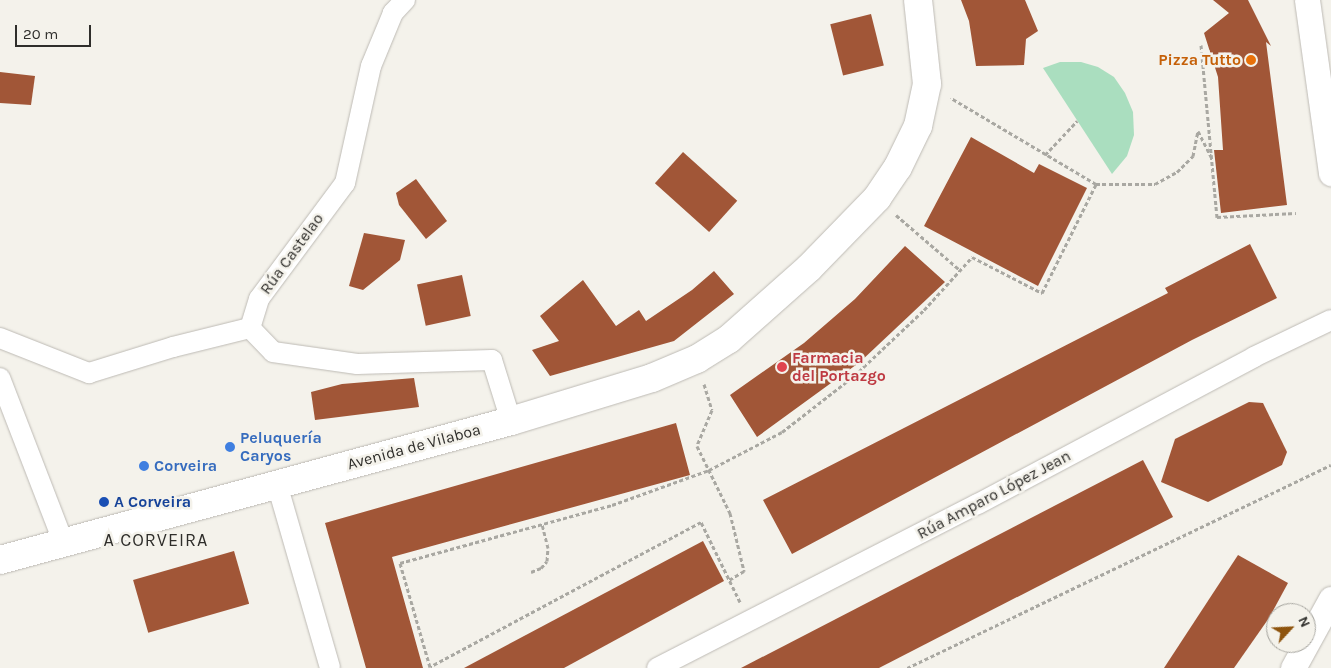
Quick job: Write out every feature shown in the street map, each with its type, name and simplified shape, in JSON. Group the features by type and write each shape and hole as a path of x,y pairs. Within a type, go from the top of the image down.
{"highway":[{"name":"Avenida de Vilaboa","path":"0,560 511,421 652,378 697,359 729,339 809,268 877,198 898,167 918,126 927,84 918,0"}],"street":[{"name":"Rúa Castelao","path":"250,328 260,299 345,183 371,66 393,13 405,0"},
{"path":"1307,0 1331,173"},
{"name":"Rúa Amparo López Jean","path":"657,668 978,504 1254,357 1331,320"},
{"path":"0,338 89,373 173,347 250,328 273,352 357,364 492,360 511,421"},
{"path":"0,378 64,544"},
{"path":"277,484 330,668"},
{"path":"1293,668 1331,599"}],"path":[{"path":"1201,45 1217,217 1296,213"},
{"path":"927,84 1044,155 1096,184 1155,184 1177,172 1193,156 1198,131 1213,160"},
{"path":"1044,155 1077,121"},
{"path":"748,621 701,522 430,667 400,563 612,505 709,470 782,432 854,376 924,310 972,257 1042,293 1096,184"},
{"path":"877,198 960,270"},
{"path":"712,410 697,446 730,513 744,571 729,580"},
{"path":"907,668 1331,466"},
{"path":"531,572 542,568 547,561 548,548 542,524"}],"green space":[{"path":"1060,62 1081,62 1098,67 1114,77 1125,93 1133,112 1134,135 1127,156 1112,174 1043,68"}],"building":[{"path":"961,0 1025,0 1038,31 1026,39 1024,65 976,66 969,21"},
{"path":"1213,0 1248,0 1271,46 1266,42 1287,205 1221,213 1214,150 1223,150 1218,77 1204,33 1229,13"},
{"path":"871,14 884,65 843,76 830,24"},
{"path":"0,72 35,76 31,105 0,103"},
{"path":"971,137 1034,173 1039,164 1087,188 1038,286 924,226"},
{"path":"683,152 737,201 709,232 655,183"},
{"path":"416,179 447,221 426,239 399,205 396,193"},
{"path":"364,233 405,240 400,260 363,290 349,286"},
{"path":"1250,244 1277,298 1192,340 792,554 763,500 1168,293 1165,288"},
{"path":"905,246 945,282 860,362 757,437 730,395 804,343 855,299"},
{"path":"714,271 734,294 674,341 550,376 532,350 559,341 540,316 583,280 616,326 639,310 646,321 692,290"},
{"path":"462,275 471,316 426,326 417,285"},
{"path":"414,378 419,407 315,420 311,392 342,384"},
{"path":"1249,402 1263,403 1287,452 1282,465 1208,502 1161,482 1175,439"},
{"path":"676,423 690,475 392,557 423,668 366,668 325,523"},
{"path":"1143,460 1173,517 879,668 741,668"},
{"path":"703,541 724,581 564,668 464,668"},
{"path":"234,551 249,604 148,633 133,580"},
{"path":"1238,555 1288,583 1277,603 1266,603 1266,622 1234,668 1164,668"}],"place":[{"name":"Pizza Tutto","path":"1251,60"},
{"name":"Farmacia del Portazgo","path":"782,367"},
{"name":"Peluquería Caryos","path":"230,447"},
{"name":"Corveira","path":"144,466"},
{"name":"A Corveira","path":"104,502"}],"district":[{"name":"A CORVEIRA","path":"156,540"}]}
